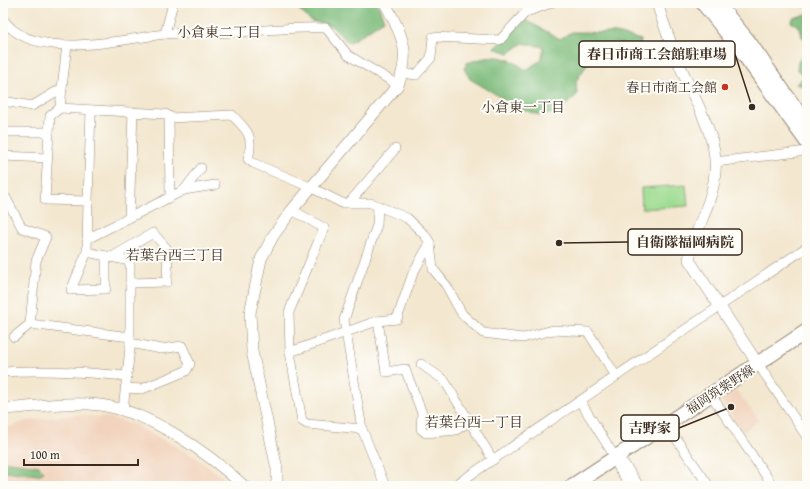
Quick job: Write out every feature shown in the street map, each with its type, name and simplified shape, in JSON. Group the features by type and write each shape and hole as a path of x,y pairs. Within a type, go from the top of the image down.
{"main road":[{"path":"703,3 740,49 807,142"},
{"path":"717,3 749,42 807,125"},
{"name":"福岡筑紫野線","path":"578,484 616,457 758,364 804,338"}],"street":[{"path":"165,34 173,3"},
{"path":"275,486 277,482 277,469 252,351 250,312 261,260 273,236 292,210 398,84 403,73 405,55 403,38 385,3"},
{"path":"403,73 416,75 431,58 433,37 500,40 525,7 551,3"},
{"path":"657,3 667,36 710,134 716,153 712,192 691,244 689,260 807,437"},
{"path":"3,19 22,36 43,42 67,45 102,44 165,34 235,32 307,27 326,28 348,55 398,84"},
{"path":"60,108 67,45"},
{"path":"3,101 32,106 62,88"},
{"path":"88,201 45,200 50,116 60,108 165,114 169,116 170,197"},
{"path":"91,110 87,252 71,290 106,289 109,256"},
{"path":"129,218 133,112"},
{"path":"169,118 232,115 248,131 252,145 248,159 253,163 310,187 342,203 371,203 407,218 425,235 430,243 433,269 446,285 462,314 483,333 523,338 553,330 588,332 616,376"},
{"path":"3,132 49,132"},
{"path":"349,203 395,149"},
{"path":"715,162 807,151"},
{"path":"3,156 48,158"},
{"path":"184,190 201,168"},
{"path":"87,239 184,190 215,185"},
{"path":"3,200 6,198 22,228 46,237 36,261 30,324 14,337"},
{"path":"378,206 377,225 344,320 362,429 385,486"},
{"path":"292,210 324,228 289,312 290,352 302,421 307,424 362,429"},
{"path":"109,256 153,233 168,250 167,282 130,283"},
{"path":"290,352 378,321 397,318 413,273 430,243"},
{"path":"454,486 807,247"},
{"path":"87,252 130,261 130,340 124,410"},
{"path":"378,321 386,372 405,369 422,413 421,429 426,433 456,430 470,421"},
{"path":"30,324 130,340 161,349 182,346 190,364 186,371 142,389 125,388"},
{"path":"421,364 444,380 493,460"},
{"path":"3,372 86,372 127,376"},
{"path":"712,395 773,486"},
{"path":"580,401 616,457 625,465 639,486"},
{"path":"3,409 99,405 124,410 146,419 188,443 226,469 244,486"},
{"path":"666,424 709,486"},
{"path":"616,457 619,469 631,486"}],"shaded area":[{"path":"736,390 759,420 743,432 721,400"},
{"path":"73,415 107,417 133,424 195,457 235,486 3,486 3,430 26,421"}],"green space":[{"path":"292,3 377,3 384,20 349,43 330,25 311,21"},
{"path":"807,14 807,39 802,37 800,27 791,22 793,18"},
{"path":"526,20 560,39 572,32 616,33 641,40 640,48 614,42 592,57 576,81 577,95 556,113 539,115 521,109 470,79 464,69 467,63 491,57 504,58 518,64 526,70 541,60 544,47 523,43 509,53 494,48"},
{"path":"802,55 807,55 807,87 796,84 805,75 797,70 798,62"},
{"path":"686,185 688,206 642,209 641,188"},
{"path":"3,461 39,466 44,472 38,475 3,471"}],"place":[{"name":"春日市商工会館","path":"725,87"},
{"name":"春日市商工会館駐車場","path":"752,107"},
{"name":"自衛隊福岡病院","path":"559,243"},
{"name":"吉野家","path":"731,407"}],"district":[{"name":"小倉東二丁目","path":"219,32"},
{"name":"小倉東一丁目","path":"523,107"},
{"name":"若葉台西三丁目","path":"175,255"},
{"name":"若葉台西一丁目","path":"474,422"}]}
